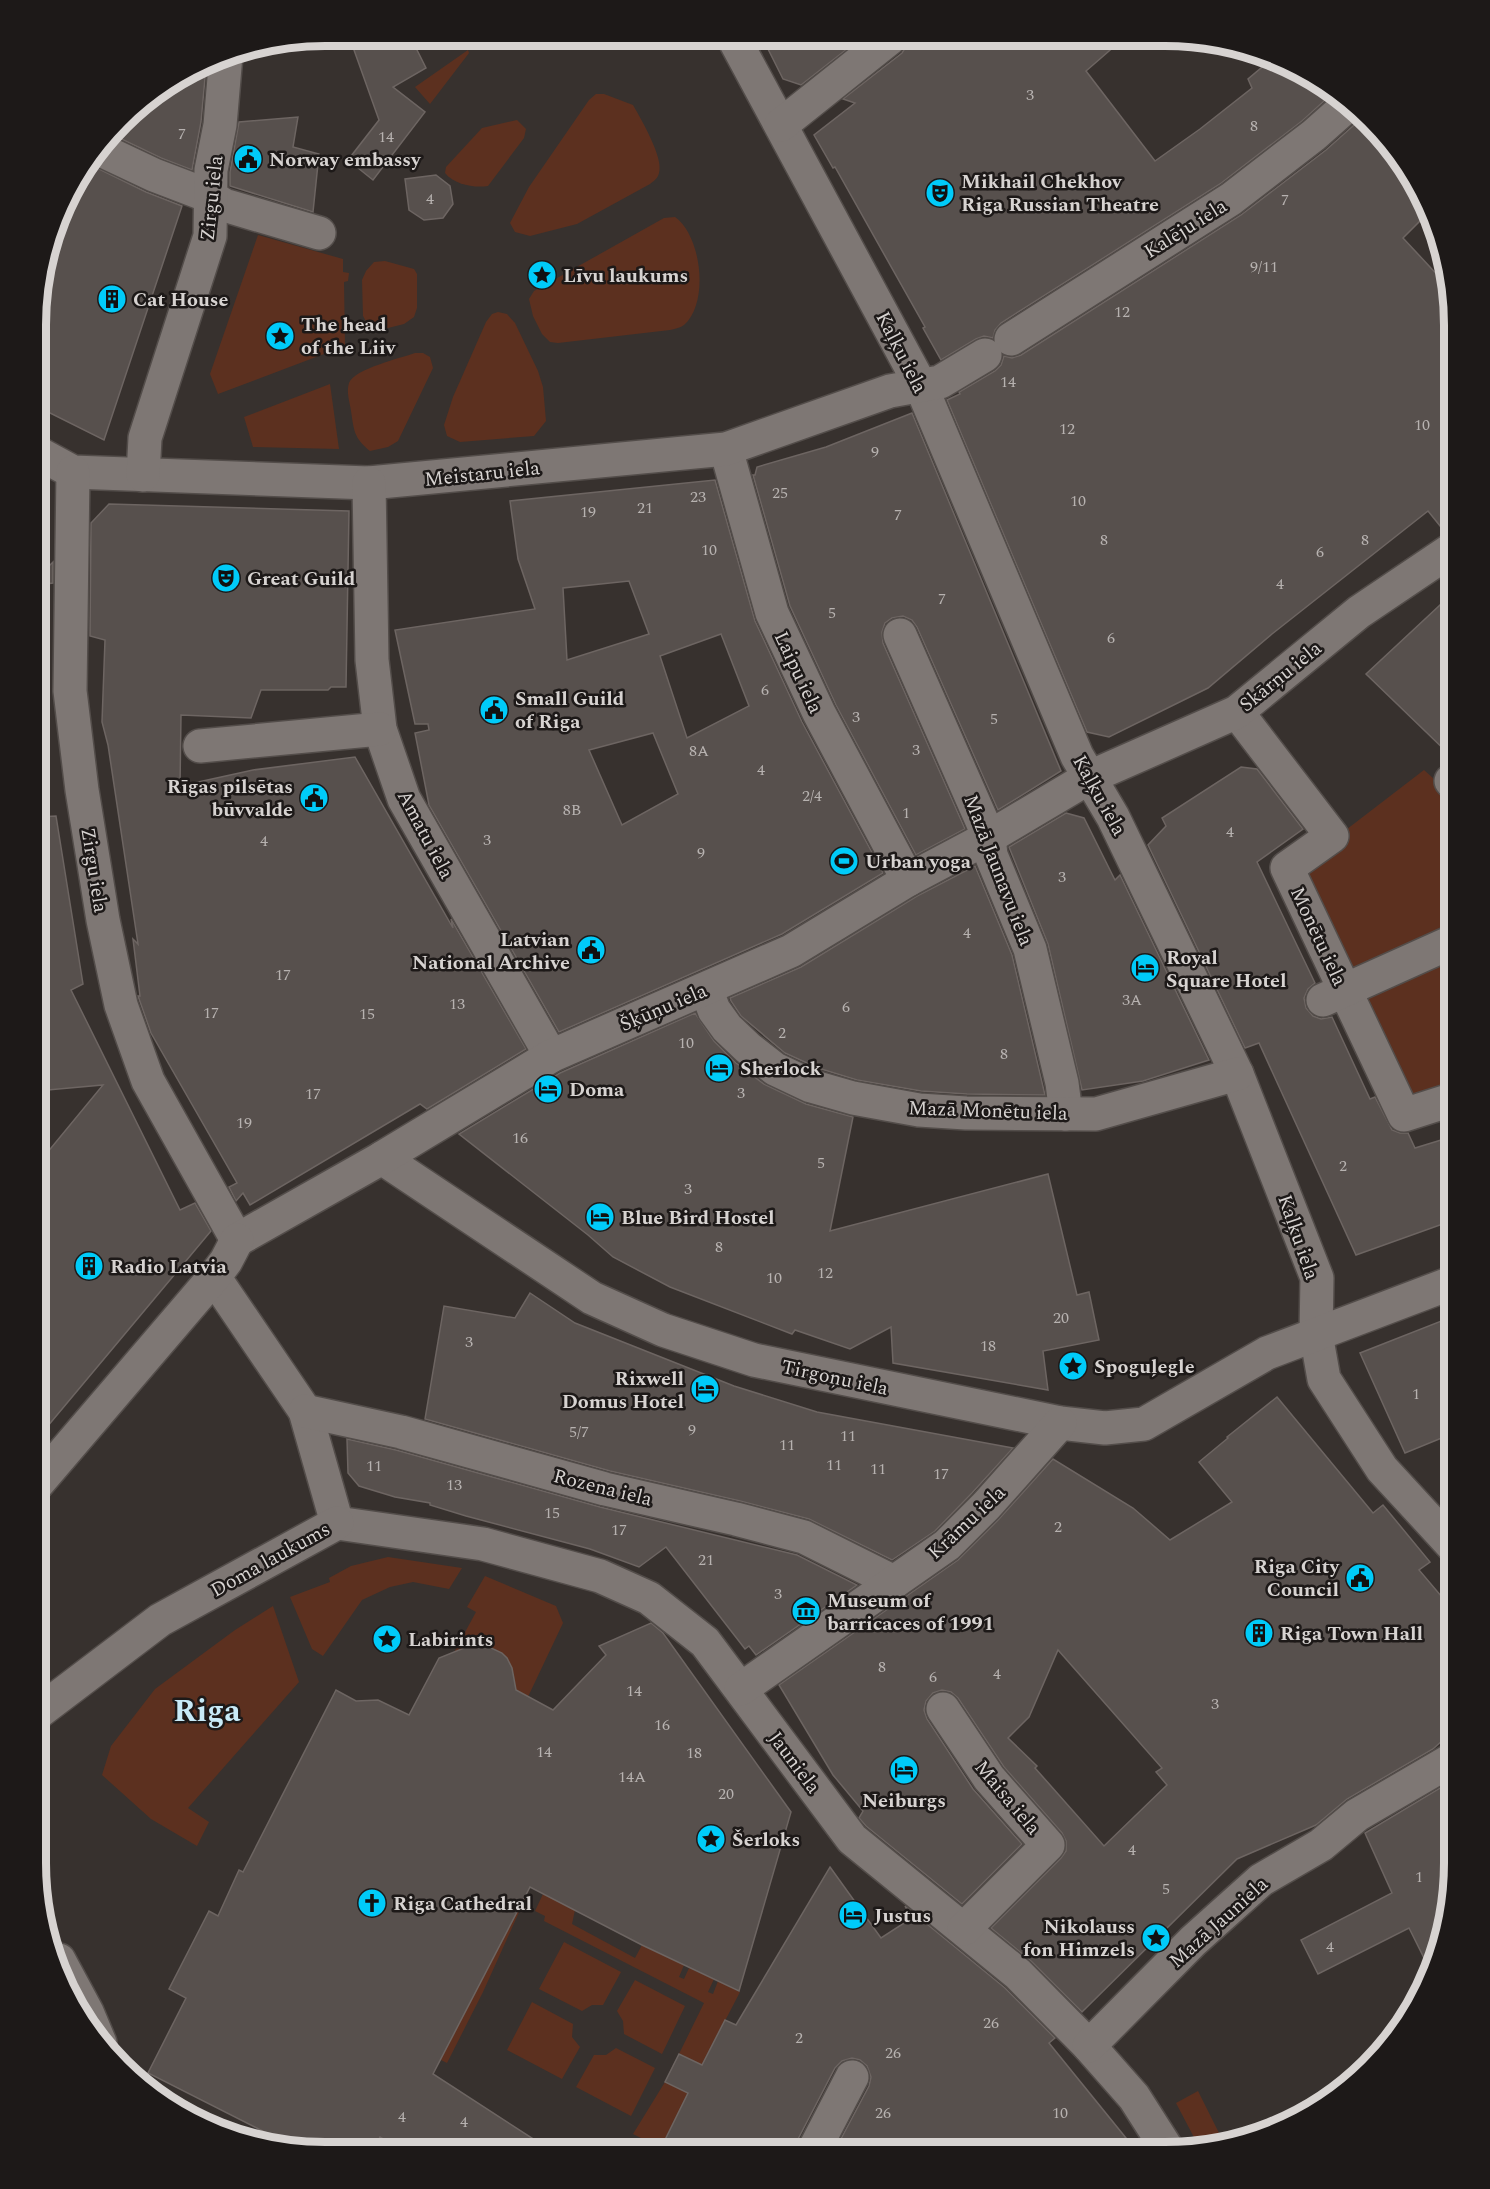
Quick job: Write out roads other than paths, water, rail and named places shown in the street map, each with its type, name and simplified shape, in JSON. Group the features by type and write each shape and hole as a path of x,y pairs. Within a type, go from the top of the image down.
{"street":[{"name":"Kaļķu iela","path":"738,46 921,386 1077,756 1113,817 1237,1074 1317,1278 1316,1334 1324,1379 1383,1469 1444,1534"},
{"path":"781,125 880,46"},
{"name":"Zirgu iela","path":"142,476 145,438 210,236 211,170 220,125 225,65"},
{"name":"Kalēju iela","path":"921,386 940,382 1231,199 1314,135 1342,111"},
{"path":"107,153 154,175 209,196 224,205 319,233"},
{"name":"Meistaru iela","path":"46,457 74,472 369,483 726,449 890,391 921,386"},
{"name":"Laipu iela","path":"726,449 772,613 819,714 908,880"},
{"name":"Zirgu iela","path":"74,472 70,691 82,790 114,973 121,1005 148,1081 237,1240"},
{"name":"Amatu iela","path":"369,483 372,660 380,729 404,799 551,1056"},
{"name":"Skārņu iela","path":"1090,777 1236,712 1359,612 1444,555"},
{"name":"Mazā Jaunavu iela","path":"900,635 989,837 991,855 1030,949 1062,1083 1066,1114"},
{"name":"Monētu iela","path":"1236,712 1332,836 1287,868 1334,994 1404,1115 1444,1102"},
{"path":"200,746 380,729"},
{"name":"Šķūņu iela","path":"237,1240 382,1158 551,1056 791,951 908,880 989,837 1090,777"},
{"path":"1334,994 1444,945"},
{"name":"Mazā Monētu iela","path":"706,989 714,1010 727,1028 775,1069 811,1086 853,1098 919,1110 966,1113 1096,1114 1237,1074"},
{"name":"Tirgoņu iela","path":"382,1158 591,1298 663,1330 754,1360 1060,1423 1105,1428 1144,1424 1268,1353 1444,1286"},
{"path":"46,1473 214,1277 237,1240"},
{"name":"Doma laukums","path":"46,1706 160,1620 337,1522 304,1411 214,1277"},
{"name":"Rozena iela","path":"304,1411 401,1432 605,1490 736,1519 804,1537 894,1582"},
{"name":"Krāmu iela","path":"741,1689 947,1545 986,1506 1060,1423"},
{"name":"Jauniela","path":"337,1522 483,1544 600,1576 649,1598 705,1642 852,1839 1018,1974 1089,2046 1134,2097 1163,2142"},
{"name":"Maisa iela","path":"944,1709 989,1778 1048,1845 964,1929"},
{"name":"Mazā Jauniela","path":"1089,2046 1193,1941 1261,1880 1322,1845 1357,1815 1444,1764"},
{"path":"818,2142 852,2077"}],"place":[{"name":"Norway embassy","path":"248,159"},
{"name":"Mikhail Chekhov Riga Russian Theatre","path":"940,193"},
{"name":"Līvu laukums","path":"542,275"},
{"name":"Cat House","path":"112,299"},
{"name":"The head of the Liiv","path":"280,336"},
{"name":"Great Guild","path":"226,578"},
{"name":"Small Guild of Riga","path":"494,710"},
{"name":"Rīgas pilsētas būvvalde","path":"314,798"},
{"name":"Urban yoga","path":"844,861"},
{"name":"Latvian National Archive","path":"591,950"},
{"name":"Royal Square Hotel","path":"1145,968"},
{"name":"Sherlock","path":"719,1068"},
{"name":"Doma","path":"548,1089"},
{"name":"Blue Bird Hostel","path":"600,1217"},
{"name":"Radio Latvia","path":"89,1266"},
{"name":"Spoguļegle","path":"1073,1366"},
{"name":"Rixwell Domus Hotel","path":"705,1389"},
{"name":"Riga City Council","path":"1360,1578"},
{"name":"Museum of barricaces of 1991","path":"806,1611"},
{"name":"Riga Town Hall","path":"1259,1633"},
{"name":"Labirints","path":"387,1639"},
{"name":"Neiburgs","path":"904,1770"},
{"name":"Šerloks","path":"711,1839"},
{"name":"Riga Cathedral","path":"372,1903"},
{"name":"Justus","path":"853,1915"},
{"name":"Nikolauss fon Himzels","path":"1156,1938"}],"district":[{"name":"Riga","path":"207,1710"}]}
